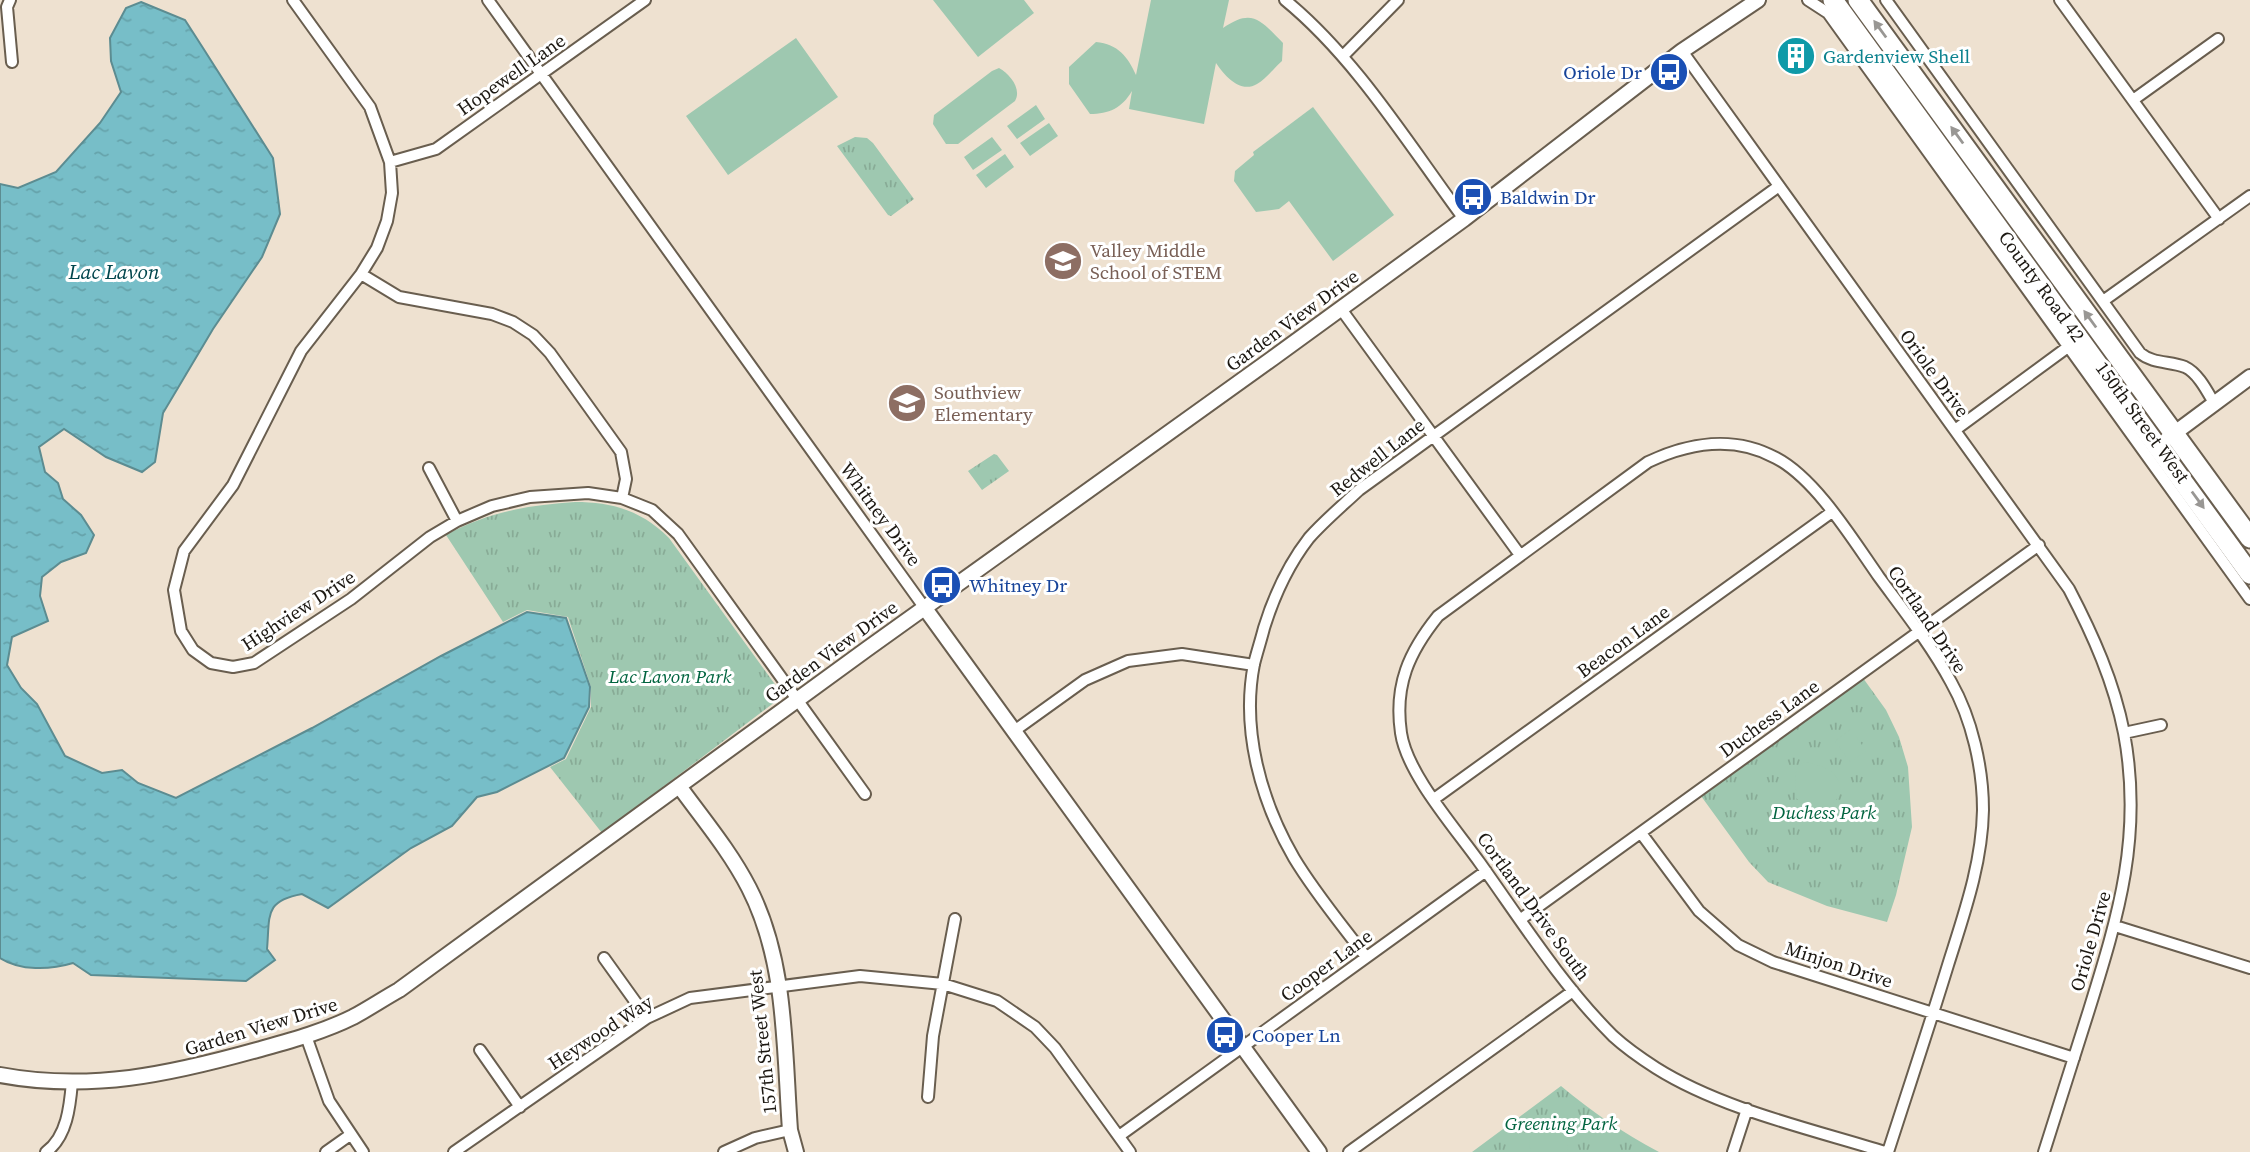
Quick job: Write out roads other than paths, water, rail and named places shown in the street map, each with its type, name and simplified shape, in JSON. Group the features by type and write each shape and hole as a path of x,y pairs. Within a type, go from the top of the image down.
{"highway":[{"name":"County Road 42","path":"1833,0 2074,343 2166,439 2250,537"},
{"name":"County Road 42","path":"1858,0 2166,439 2250,573"}],"street":[{"path":"10,0 7,7 12,62"},
{"name":"Highview Drive","path":"293,0 370,107 390,162 392,193 387,221 377,248 361,274 301,351 233,485 184,551 174,590 181,631 193,650 211,663 233,667 254,663 351,599 430,537 457,521 492,506 530,498 588,493 622,498 652,510 678,534 865,794"},
{"name":"Whitney Drive","path":"488,0 1319,1152"},
{"name":"Hopewell Lane","path":"390,162 436,149 645,0"},
{"path":"1285,0 1343,56 1464,219"},
{"path":"1343,56 1398,0"},
{"name":"Garden View Drive","path":"0,1075 72,1082 133,1079 184,1070 306,1036 351,1018 398,990 924,607 1341,309 1464,219 1682,51 1758,0"},
{"name":"150th Street West","path":"1808,0 1828,13 2074,343 2250,599"},
{"name":"150th Street West","path":"1886,0 2140,354 2146,358 2185,367 2194,373 2214,403"},
{"path":"2060,0 2218,219"},
{"path":"2133,100 2218,39"},
{"name":"Oriole Drive","path":"1682,51 2069,589 2093,635 2111,684 2124,733 2130,780 2131,832 2126,876 2115,926 2044,1152"},
{"name":"Redwell Lane","path":"1366,957 1295,858 1269,807 1257,770 1250,698 1254,665 1273,600 1290,566 1310,538 1359,490 1779,186"},
{"path":"2103,301 2250,196"},
{"path":"361,274 398,297 492,314 513,322 533,335 550,353 621,453 626,479 622,498"},
{"path":"1341,309 1520,555"},
{"path":"1955,430 2074,343"},
{"path":"2166,439 2250,377"},
{"name":"Cortland Drive","path":"1520,555 1648,463 1673,451 1699,444 1739,445 1775,457 1797,473 1832,512 1919,632 1952,683 1969,724 1979,766 1983,810 1975,878 1886,1152"},
{"path":"429,468 457,521"},
{"name":"Beacon Lane","path":"1434,799 1832,512"},
{"name":"Duchess Lane","path":"1521,919 2039,545"},
{"name":"Cortland Drive South","path":"1520,555 1438,616 1418,640 1406,666 1399,701 1401,735 1412,766 1573,991 1615,1037 1655,1068 1699,1092 1886,1152"},
{"path":"1014,731 1085,680 1128,661 1182,654 1254,665"},
{"path":"2124,733 2161,724"},
{"name":"157th Street West","path":"678,786 730,857 749,889 769,939 779,985 790,1130 796,1152"},
{"name":"Minjon Drive","path":"1641,832 1699,911 1738,945 1773,962 2074,1058"},
{"name":"Cooper Lane","path":"1119,1136 1486,871"},
{"path":"928,1097 933,1036 956,919"},
{"path":"2115,926 2250,968"},
{"path":"604,958 647,1018"},
{"name":"Heywood Way","path":"454,1152 647,1018 690,998 860,976 943,985 998,1002 1035,1027 1055,1048 1130,1152"},
{"path":"1349,1152 1573,991"},
{"path":"306,1036 329,1101 363,1152"},
{"path":"480,1050 520,1107"},
{"path":"46,1152 51,1148 69,1115 72,1082"},
{"path":"1733,1152 1747,1109"},
{"path":"724,1152 755,1138 790,1130"},
{"path":"326,1152 350,1135"}],"water":[{"name":"Lac Lavon","path":"141,2 185,20 273,158 280,214 262,257 213,329 163,413 155,462 142,472 106,457 64,429 39,447 45,472 58,483 63,499 81,515 94,535 86,553 61,562 42,577 40,596 48,621 12,637 7,665 21,688 37,704 65,756 102,773 122,770 138,783 176,798 527,612 566,618 590,687 589,707 564,758 497,792 477,797 452,826 411,848 328,908 302,894 281,901 275,906 269,919 267,949 275,960 246,981 91,975 73,963 35,968 0,958 0,184 18,188 56,172 100,123 121,92 111,61 110,38 126,8"}],"place":[{"name":"Gardenview Shell","path":"1796,56"},
{"name":"Oriole Dr","path":"1669,72"},
{"name":"Baldwin Dr","path":"1473,197"},
{"name":"Valley Middle School of STEM","path":"1063,261"},
{"name":"Southview Elementary","path":"907,403"},
{"name":"Whitney Dr","path":"942,585"},
{"name":"Cooper Ln","path":"1225,1035"}],"park label":[{"name":"Lac Lavon Park","path":"670,676"},
{"name":"Duchess Park","path":"1824,812"},
{"name":"Greening Park","path":"1561,1123"}]}
